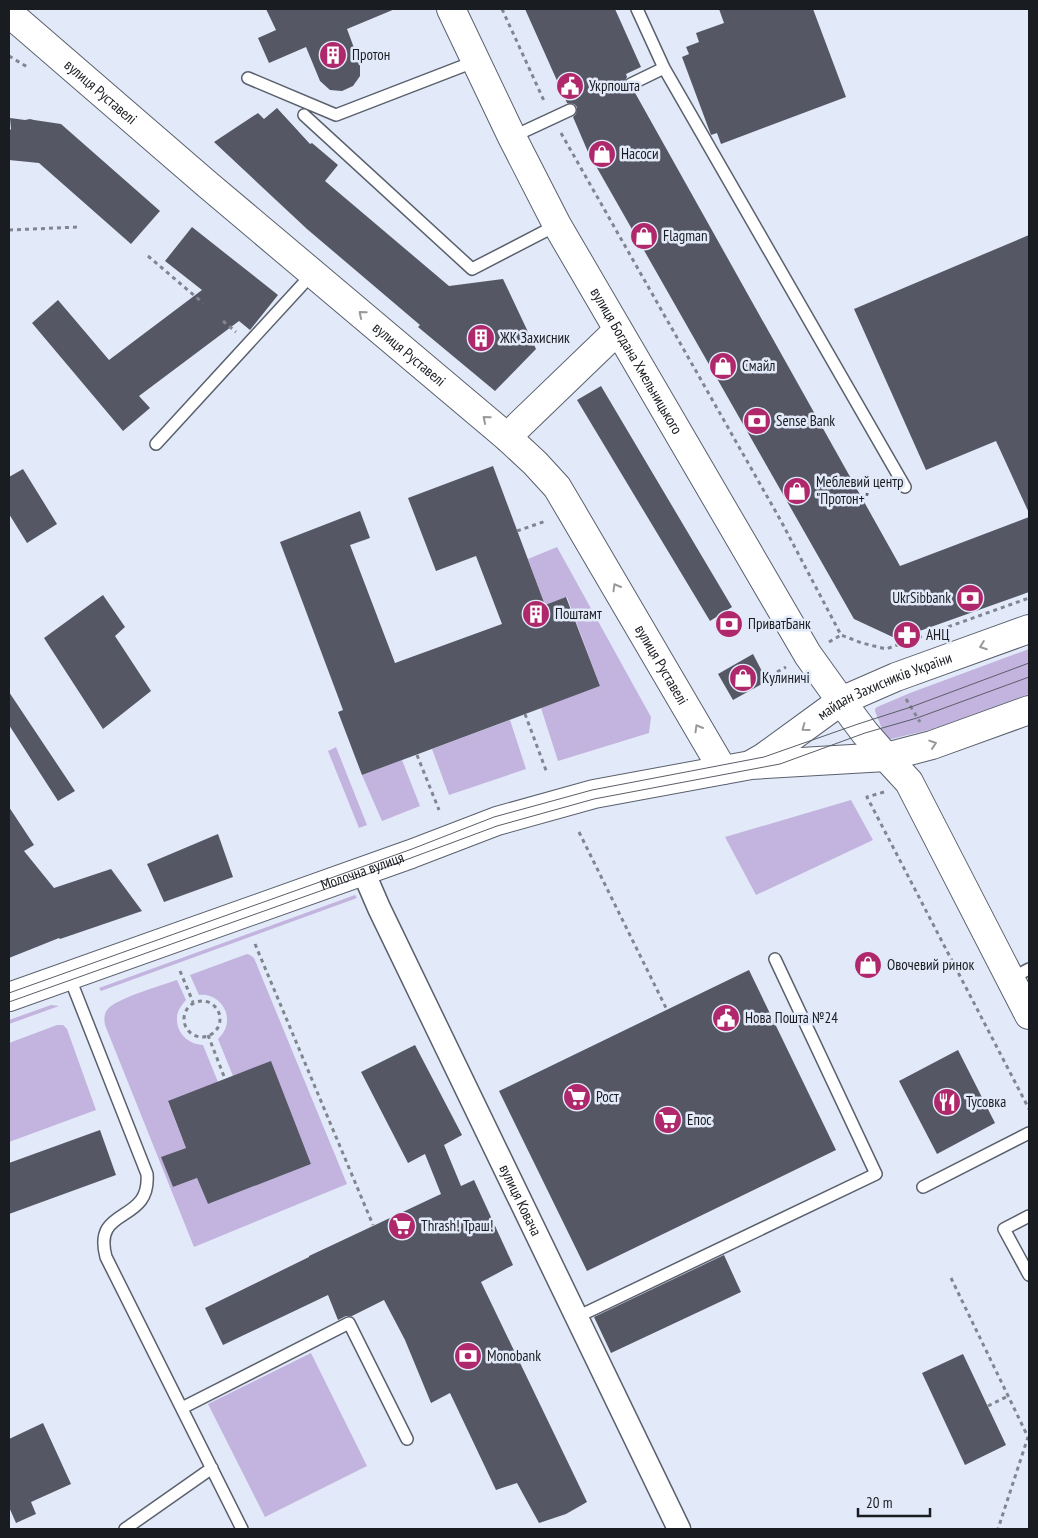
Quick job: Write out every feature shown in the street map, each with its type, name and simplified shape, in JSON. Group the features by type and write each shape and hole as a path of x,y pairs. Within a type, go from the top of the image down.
{"main road":[{"name":"вулиця Богдана Хмельницького","path":"451,9 512,137 557,225 618,330 808,654 865,734 886,757"},
{"name":"вулиця Руставелі","path":"9,15 507,437 557,487 723,770"},
{"path":"507,437 618,330"},
{"name":"майдан Захисників України","path":"751,765 841,701 896,677 1029,629"},
{"name":"майдан Захисників України","path":"723,770 751,765 886,757 932,745 1029,710"},
{"path":"886,757 909,782 1020,974 1029,1015"},
{"name":"Молочна вулиця","path":"9,997 363,871 497,821 594,794 723,770"}],"street":[{"name":"вулиця Ковача","path":"363,871 379,908 680,1529"}],"lane":[{"path":"637,9 664,68 905,486"},
{"path":"248,78 336,115 476,61"},
{"path":"631,84 664,68"},
{"path":"512,137 570,110"},
{"path":"304,115 472,269 557,225"},
{"path":"156,444 314,274"},
{"path":"577,1317 876,1174 775,959"},
{"path":"69,976 147,1174 148,1185 145,1196 139,1204 110,1224 104,1237 104,1251 109,1265 242,1529"},
{"path":"923,1187 1029,1133"},
{"path":"1029,1216 1004,1229 1029,1275"},
{"path":"182,1408 348,1323 407,1439"},
{"path":"125,1529 212,1468"}],"path":[{"path":"502,9 552,118 780,521 841,635 886,649 1029,598"},
{"path":"9,230 78,227"},
{"path":"148,256 203,303"},
{"path":"517,531 547,520"},
{"path":"828,643 841,635"},
{"path":"904,696 921,724"},
{"path":"525,714 547,773"},
{"path":"417,755 438,810"},
{"path":"886,792 867,797 1029,1109"},
{"path":"579,832 667,1010"},
{"path":"255,944 373,1226"},
{"path":"180,971 193,1002"},
{"path":"199,1000 211,1002 218,1012 219,1024 216,1030 208,1036 200,1037 194,1035 183,1022 185,1010 193,1002 199,1000"},
{"path":"208,1036 225,1079"},
{"path":"951,1278 1028,1437 998,1529"},
{"path":"988,1406 1008,1396"}],"shaded area":[{"path":"557,547 651,717 649,733 558,761 541,708 600,686 567,597 545,605 528,559"},
{"path":"1029,649 1029,694 933,729 891,739 885,737 875,711 877,707"},
{"path":"510,720 526,769 449,795 432,749"},
{"path":"336,747 367,825 359,828 328,751"},
{"path":"402,760 420,806 382,821 362,775"},
{"path":"851,800 873,840 756,895 725,837"},
{"path":"355,895 357,898 101,991 99,988"},
{"path":"247,954 254,958 347,1184 194,1247 104,1019 107,1010 119,1001 177,980 186,1000 178,1013 177,1023 179,1029 188,1040 203,1045 218,1082 168,1102 186,1148 162,1157 173,1187 197,1178 208,1204 311,1164 271,1062 233,1076 218,1039 226,1026 227,1015 225,1010 215,998 199,995 190,975"},
{"path":"51,1005 59,1006 9,1024 9,1020"},
{"path":"57,1025 63,1025 67,1029 96,1110 9,1142 9,1043"},
{"path":"311,1353 367,1466 265,1517 208,1404"}],"building":[{"name":"Протон","path":"266,9 395,9 347,29 360,64 360,76 353,86 342,91 330,90 320,81 306,47 269,63 258,38 276,30"},
{"path":"525,9 615,9 641,67 626,74 625,88 634,91 900,566 1029,517 1029,592 897,639 854,619 588,152 573,117 576,114 577,107 574,104 567,103"},
{"path":"719,9 813,9 846,97 721,144 717,133 711,135 682,57 689,54 686,47 699,42 696,33 724,23"},
{"path":"277,108 310,144 312,143 338,165 325,181 449,286 503,279 536,349 495,391 418,327 420,325 307,229 214,142 258,113 264,119"},
{"path":"10,118 61,124 160,211 131,244 39,163 9,160"},
{"path":"192,227 278,295 250,330 239,321 139,396 150,408 123,431 32,323 58,300 109,360 202,290 165,261"},
{"path":"1029,235 1029,513 996,441 926,470 854,309"},
{"path":"601,386 732,607 710,621 577,400"},
{"name":"Поштамт","path":"493,466 545,605 566,597 600,686 362,775 338,712 343,710 280,542 360,511 370,538 350,545 395,663 502,624 476,556 436,571 408,498"},
{"path":"23,469 57,524 27,543 9,514 9,477"},
{"path":"103,595 125,627 115,636 151,691 103,729 44,638"},
{"name":"Кулиничі","path":"753,654 767,681 733,700 718,674"},
{"path":"9,692 75,791 58,801 9,725"},
{"path":"9,807 34,845 24,851 54,888 111,869 142,911 59,938 9,958"},
{"path":"218,834 233,877 164,902 147,864"},
{"name":"Епос","path":"749,970 836,1150 587,1271 499,1091"},
{"path":"415,1045 462,1135 444,1145 461,1186 474,1180 513,1265 481,1282 587,1502 566,1514 539,1523 517,1483 496,1490 450,1393 431,1403 405,1340 384,1300 352,1316 346,1316 338,1320 328,1295 223,1345 205,1308 309,1256 441,1194 425,1154 408,1163 361,1072"},
{"name":"Тусовка","path":"958,1050 995,1123 937,1154 899,1081"},
{"path":"271,1061 311,1164 208,1204 197,1178 173,1187 161,1157 186,1148 168,1101"},
{"path":"100,1130 116,1175 9,1214 9,1163"},
{"path":"724,1255 741,1292 611,1353 594,1317"},
{"path":"963,1354 1006,1445 965,1465 922,1373"},
{"path":"43,1423 71,1484 31,1502 36,1514 16,1523 9,1507 9,1439"}],"tram line":[{"path":"9,993 412,849 494,817 592,790 764,757 911,707 1029,663"},
{"path":"9,1002 497,826 594,799 780,764 865,733 917,718 1029,677"}],"place":[{"name":"Протон","path":"333,55"},
{"name":"Укрпошта","path":"570,86"},
{"name":"Насоси","path":"602,154"},
{"name":"Flagman","path":"644,236"},
{"name":"ЖК Захисник","path":"481,338"},
{"name":"Смайл","path":"723,366"},
{"name":"Sense Bank","path":"757,421"},
{"name":"Меблевий центр \"Протон+\"","path":"797,491"},
{"name":"UkrSibbank","path":"970,598"},
{"name":"Поштамт","path":"536,614"},
{"name":"ПриватБанк","path":"729,624"},
{"name":"АНЦ","path":"907,635"},
{"name":"Кулиничі","path":"743,678"},
{"name":"Овочевий ринок","path":"868,965"},
{"name":"Нова Пошта №24","path":"726,1018"},
{"name":"Рост","path":"577,1097"},
{"name":"Тусовка","path":"947,1102"},
{"name":"Епос","path":"668,1120"},
{"name":"Thrash! Траш!","path":"402,1226"},
{"name":"Monobank","path":"468,1356"}]}
